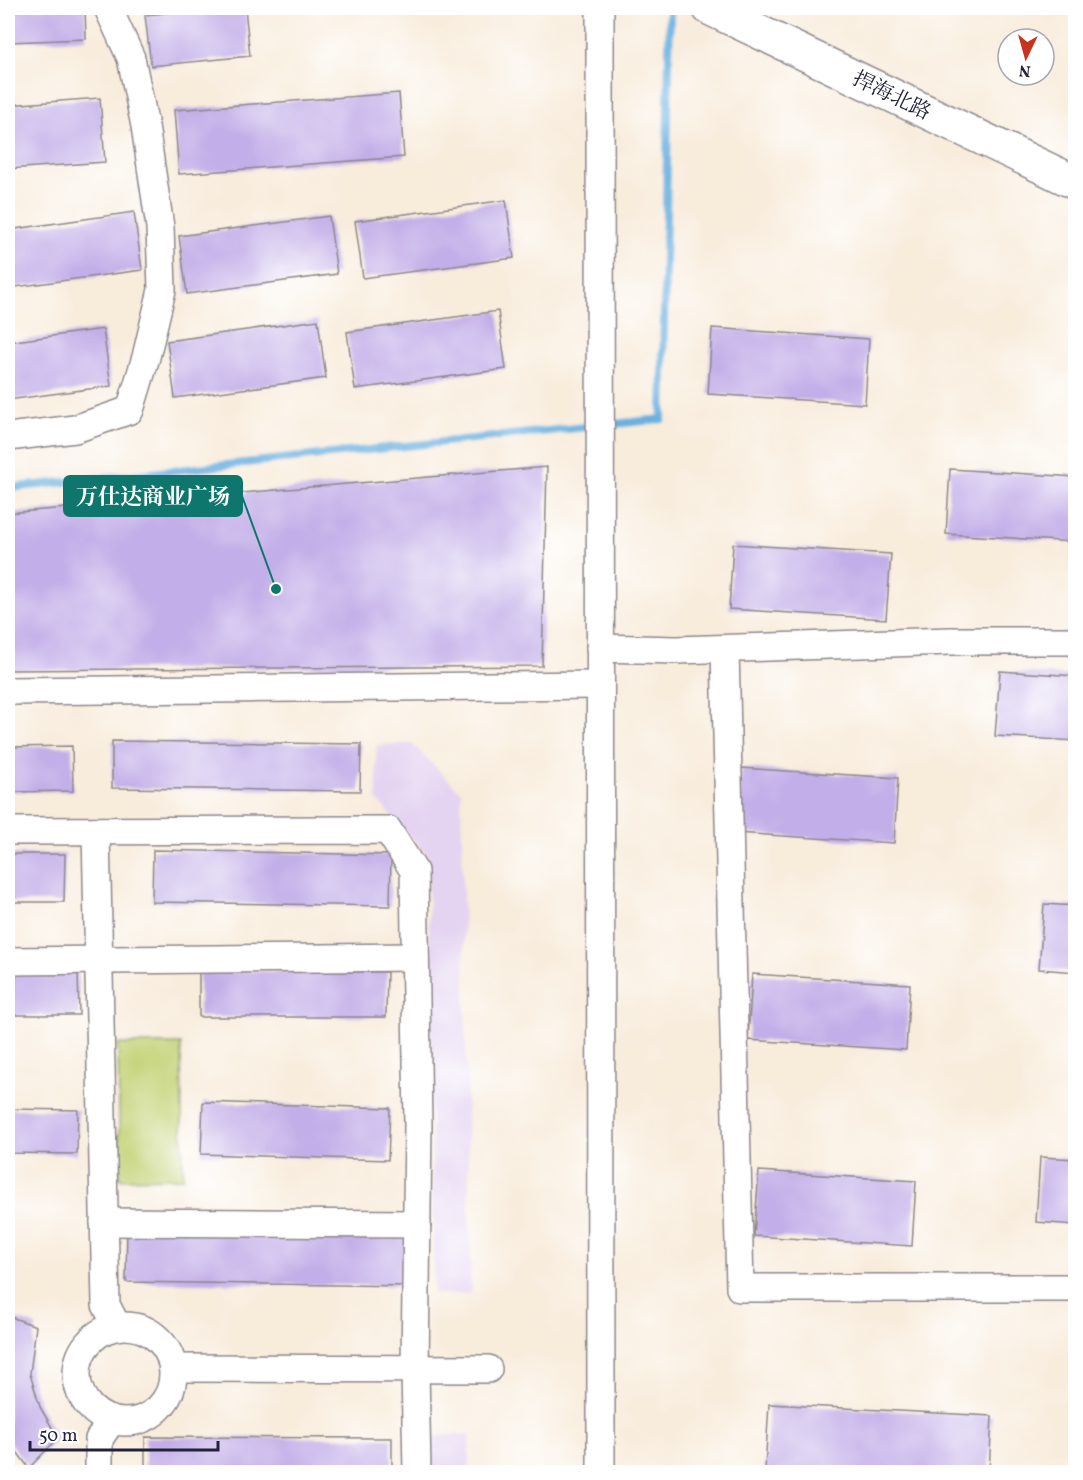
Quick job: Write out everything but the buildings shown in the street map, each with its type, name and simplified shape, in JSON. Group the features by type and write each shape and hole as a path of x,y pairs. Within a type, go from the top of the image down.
{"main road":[{"name":"捍海北路","path":"710,8 1076,183"}],"street":[{"path":"8,437 75,429 130,410 146,357 162,290 160,227 145,126 131,58 108,8"},
{"path":"600,8 601,1473"},
{"path":"600,648 725,649 951,641 1076,641"},
{"path":"725,649 740,1288 1076,1288"},
{"path":"8,691 600,685"},
{"path":"8,831 388,830 414,871 418,1125 415,1369 417,1473"},
{"path":"96,831 106,1305 117,1326"},
{"path":"8,961 415,957"},
{"path":"104,1221 417,1224"},
{"path":"117,1326 133,1326 148,1331 170,1353 174,1368 173,1384 167,1399 157,1411 144,1419 128,1423 112,1420 97,1413 85,1401 79,1387 77,1371 81,1355 90,1341 102,1332 117,1326"},
{"path":"174,1368 488,1369"},
{"path":"99,1473 99,1439 112,1420"}],"shaded area":[{"path":"412,744 461,792 471,1294 434,1294 428,856 377,800 376,745"},
{"path":"469,1434 469,1472 427,1472 426,1436"}],"green space":[{"path":"118,1044 181,1044 183,1178 120,1179"}],"waterway":[{"path":"8,488 662,419 670,8"}],"place":[{"name":"万仕达商业广场","path":"276,589"}]}
